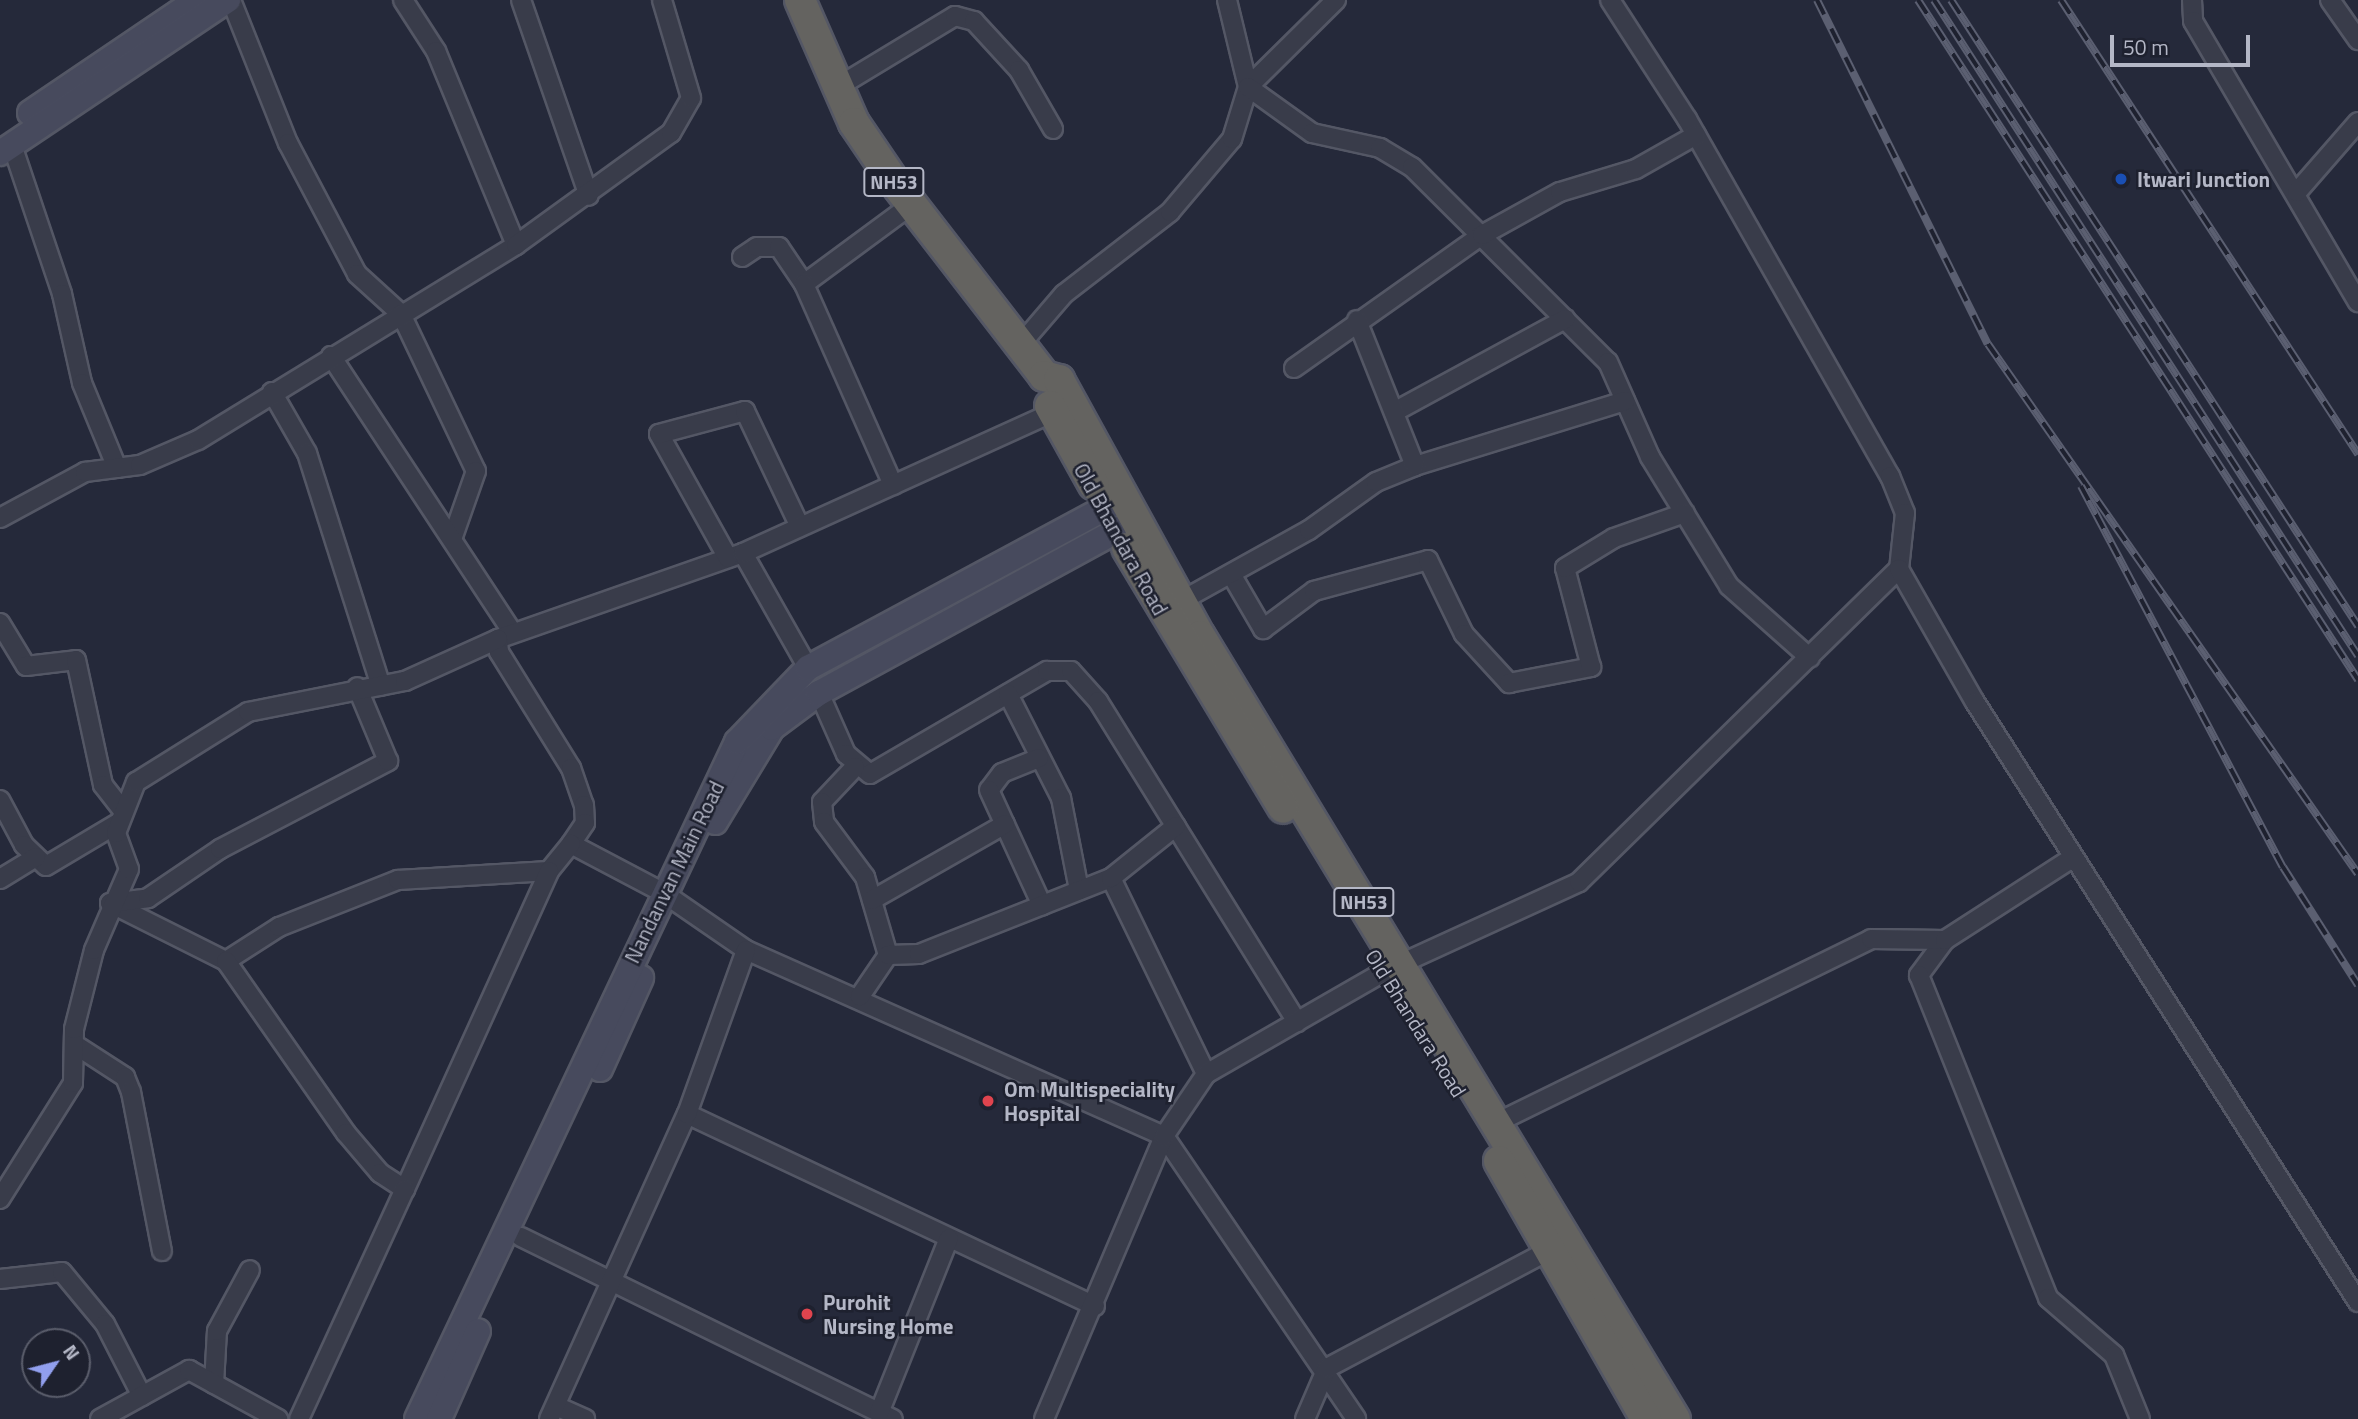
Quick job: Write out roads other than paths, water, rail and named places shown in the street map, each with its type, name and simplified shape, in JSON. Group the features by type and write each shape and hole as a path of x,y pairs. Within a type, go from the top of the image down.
{"highway":[{"name":"NH53","path":"800,0 836,88 911,205 1044,376 1059,380 1120,514 1181,601 1393,968 1497,1122 1583,1287 1675,1419"},
{"name":"NH53","path":"1044,376 1042,392 1054,412"},
{"name":"Old Bhandara Road","path":"1054,412 1120,514 1163,616 1393,968 1548,1251 1583,1287 1646,1419"}],"main road":[{"path":"4,143 197,0"},
{"path":"4,143 230,0"},
{"path":"439,1419 521,1237 668,896 772,728 818,693 1120,514"},
{"name":"Nandanvan Main Road","path":"417,1419 668,896 737,742 807,668 1120,514"}],"street":[{"path":"230,0 288,143 357,274 401,314 477,471 452,539"},
{"path":"403,0 436,51 516,245"},
{"path":"521,0 589,196"},
{"path":"0,518 85,472 117,468 198,440 272,392 516,245 589,196 671,133 691,98 662,0"},
{"path":"1227,0 1248,87 1312,133 1380,148 1412,167 1608,362 1625,401 1685,513 1729,586 1810,658"},
{"path":"1021,344 1064,294 1170,212 1232,139 1248,87 1336,0"},
{"path":"1610,0 1696,135 1890,476 1905,513 1899,569 2074,856 2358,1302"},
{"path":"2192,0 2193,21 2297,192 2358,302"},
{"path":"2330,0 2358,40"},
{"path":"836,88 955,16 974,21 1019,69 1053,129"},
{"path":"2297,192 2358,122"},
{"path":"1294,368 1357,320 1482,235 1560,192 1636,169 1696,135"},
{"path":"4,143 62,295 82,383 117,468"},
{"path":"804,284 911,205"},
{"path":"742,257 757,247 779,247 804,284 893,485"},
{"path":"1394,412 1565,319"},
{"path":"1357,320 1415,466"},
{"path":"299,1419 549,871 585,823 584,805 571,768 499,652 505,634 452,539 331,356"},
{"path":"272,392 307,453 381,685"},
{"path":"1181,601 1231,574 1376,482 1415,466 1625,401"},
{"path":"800,527 745,411 659,434 807,668"},
{"path":"0,800 36,857 46,866 119,816 152,767 248,712 357,687 381,685 505,634 735,555 1054,412"},
{"path":"1231,574 1263,629 1314,591 1428,560 1464,634 1509,683 1591,667 1565,568 1614,538 1685,513"},
{"path":"1044,1419 1095,1307 1164,1136 1206,1074 1393,968 1579,882 1899,569"},
{"path":"0,623 26,666 76,660 103,785 119,816 130,869 110,903 74,1044 67,1101 0,1199"},
{"path":"818,693 855,767 870,774 1047,671 1072,671 1098,701 1297,1022"},
{"path":"110,903 148,898 220,849 388,761 357,687"},
{"path":"1008,694 1061,798 1079,890"},
{"path":"1039,758 993,780 989,790 1042,905"},
{"path":"855,767 829,788 822,802 824,822 856,860 872,900 888,955"},
{"path":"872,900 1005,824"},
{"path":"888,955 919,954 1111,878 1176,826"},
{"path":"571,844 668,896 746,950 860,996 1164,1136 1327,1368 1356,1419"},
{"path":"2074,856 1945,940 1919,975 2049,1298 2114,1355 2140,1419"},
{"path":"0,879 36,857"},
{"path":"226,961 279,927 398,880 549,871"},
{"path":"1111,878 1206,1074"},
{"path":"110,903 226,961 346,1133 380,1173 405,1189"},
{"path":"1497,1122 1871,939 1945,940"},
{"path":"584,1419 553,1412 687,1114 746,950"},
{"path":"860,996 888,955"},
{"path":"74,1044 125,1077 131,1092 162,1251"},
{"path":"687,1114 1095,1307"},
{"path":"521,1237 611,1278 886,1416 949,1238"},
{"path":"1305,1419 1327,1368 1548,1251"},
{"path":"214,1384 218,1331 250,1270"},
{"path":"0,1279 62,1272 104,1324 142,1396"},
{"path":"100,1419 189,1370 278,1419"}],"railway":[{"path":"1817,0 1988,344 2358,874"},
{"path":"1918,0 2358,680"},
{"path":"1934,0 2358,656"},
{"path":"1951,0 2358,626"},
{"path":"2061,0 2358,454"},
{"path":"2081,486 2283,867 2358,985"}],"place":[{"name":"Itwari Junction","path":"2121,179"},
{"name":"Om Multispeciality Hospital","path":"988,1101"},
{"name":"Purohit Nursing Home","path":"807,1314"}]}
